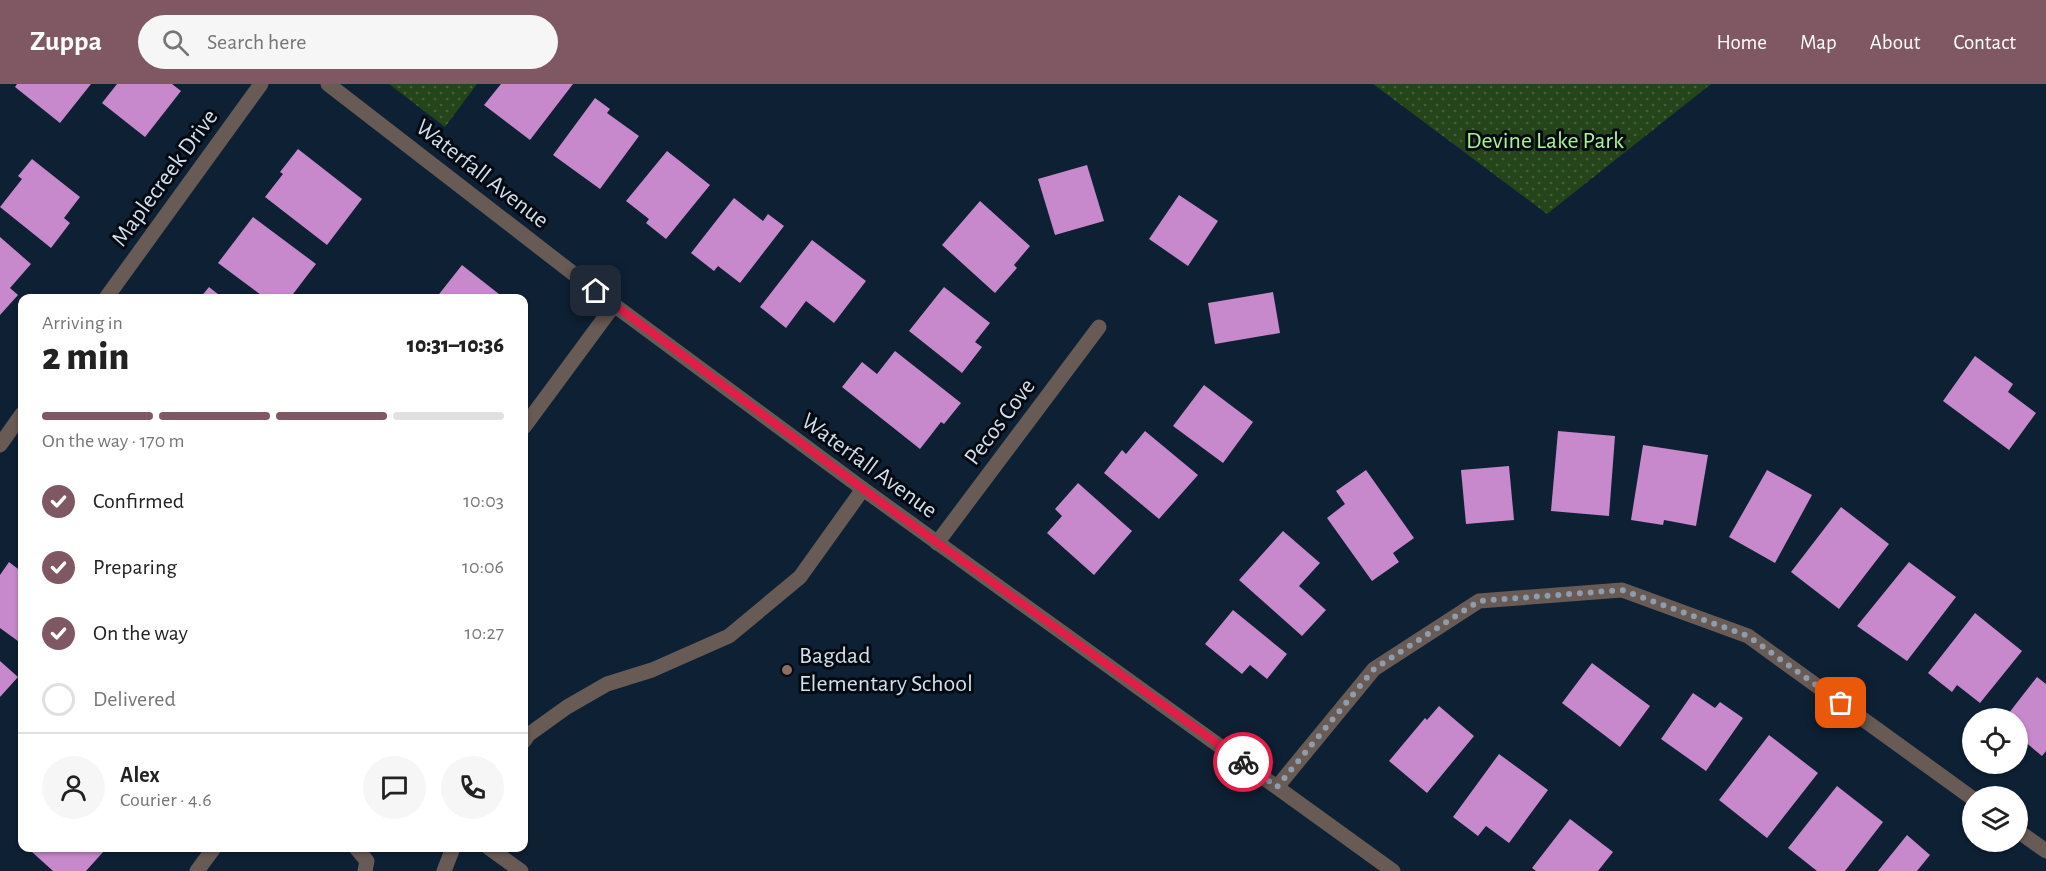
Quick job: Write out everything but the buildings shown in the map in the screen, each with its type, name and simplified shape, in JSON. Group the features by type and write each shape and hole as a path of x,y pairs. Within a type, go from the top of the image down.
{"street":[{"name":"Maplecreek Drive","path":"109,294 261,84"},
{"name":"Waterfall Avenue","path":"328,84 614,304 863,489 1393,871"},
{"path":"528,422 614,304"},
{"name":"Pecos Cove","path":"937,543 1099,327"},
{"path":"0,445 18,420"},
{"path":"528,735 567,707 607,684 652,669 729,636 800,577 863,489"},
{"path":"1277,787 1374,669 1479,601 1622,590 1748,636 1962,791"},
{"path":"2028,838 2046,851"},
{"path":"197,871 211,852"},
{"path":"359,852 367,861 365,871"},
{"path":"444,871 451,852"},
{"path":"495,852 521,871"}],"green space":[{"path":"389,84 477,84 445,127"},
{"name":"Devine Lake Park","path":"1373,84 1711,84 1547,214"}],"way so far":[{"path":"1243,762 1277,787 1374,669 1479,601 1622,590 1748,636 1841,703"}],"place":[{"name":"Bagdad Elementary School","path":"787,670"}],"route":[{"path":"596,291 882,503 1243,762"}]}
